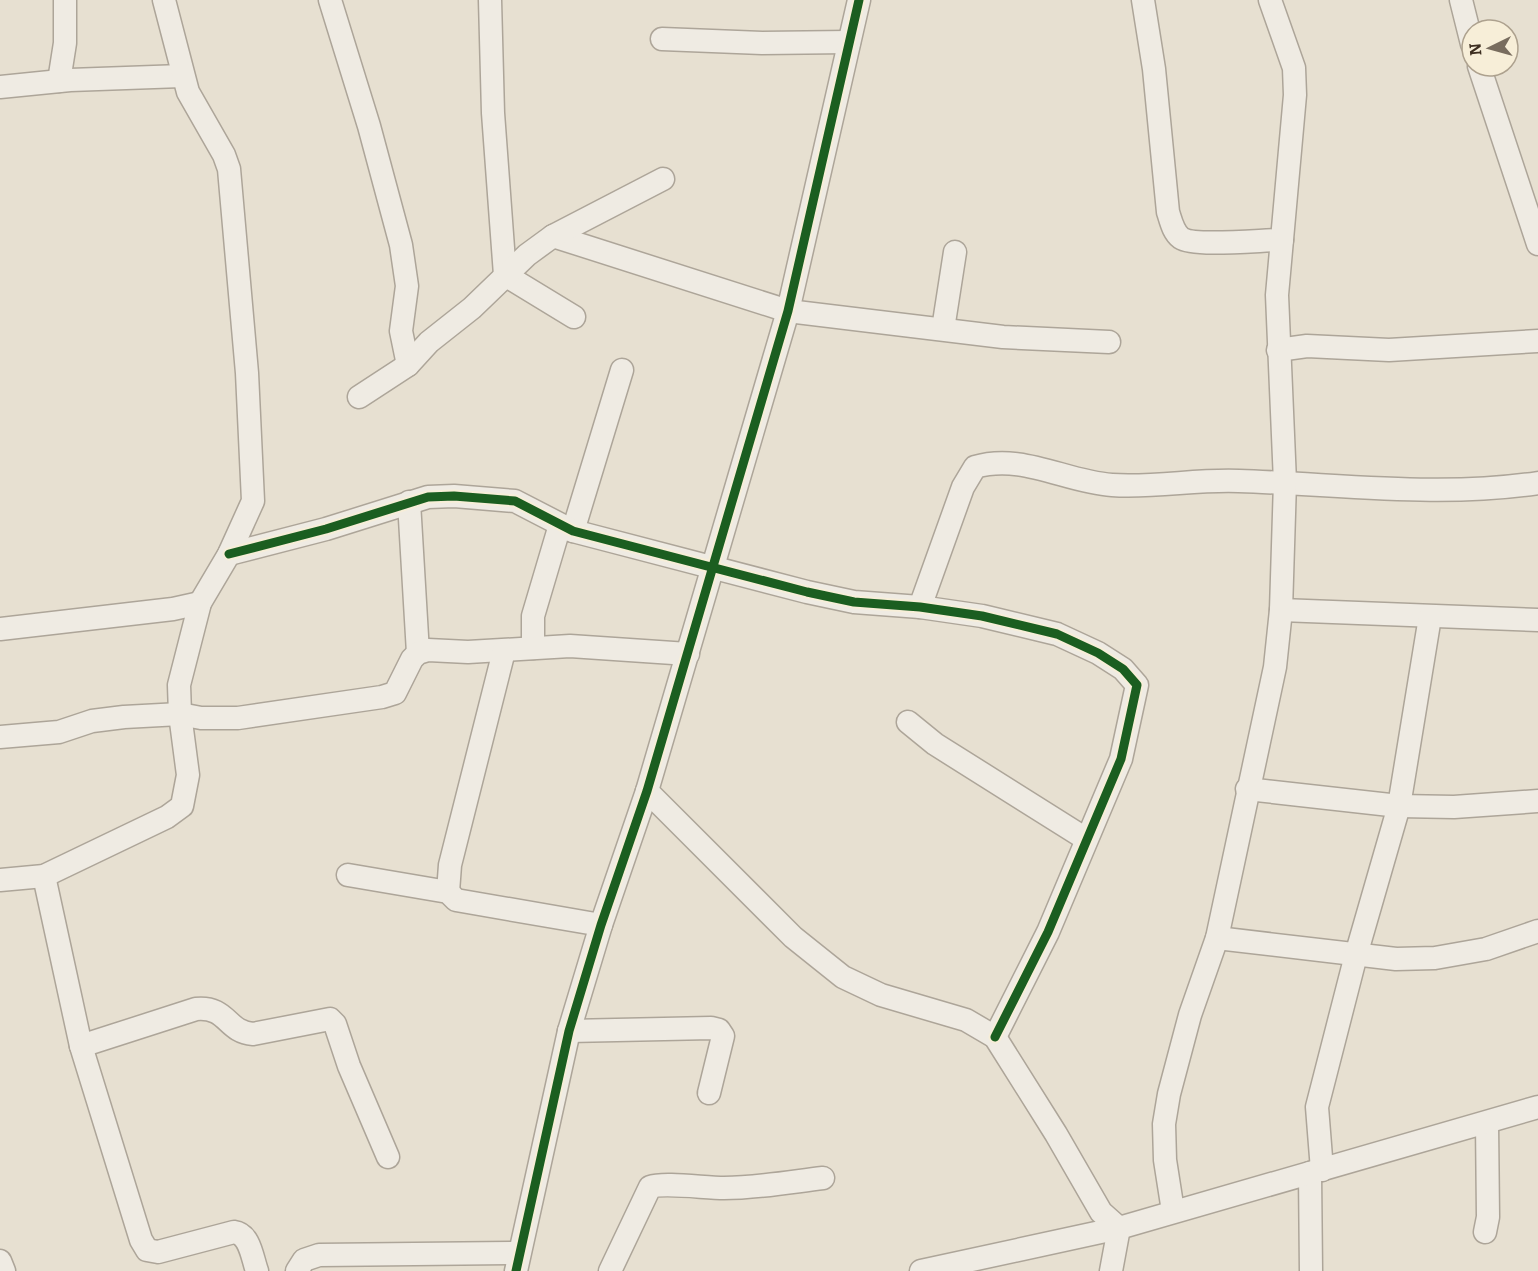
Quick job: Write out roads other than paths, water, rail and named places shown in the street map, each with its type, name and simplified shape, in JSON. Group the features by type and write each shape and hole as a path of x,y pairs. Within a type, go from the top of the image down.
{"street":[{"path":"59,81 65,43 64,0"},
{"path":"0,880 44,876 166,817 182,806 188,775 180,714 179,685 200,603 229,554 249,511 253,490 232,183 224,155 188,92 164,0"},
{"path":"330,0 369,126 401,245 407,286 402,337 408,365"},
{"path":"490,0 494,113 505,275"},
{"path":"297,1271 304,1260 318,1255 517,1262 569,1031 601,925 647,791 788,311 859,0"},
{"path":"1143,0 1154,69 1168,212 1172,227 1181,238 1196,242 1281,240"},
{"path":"1173,1211 1164,1124 1190,1015 1217,938 1247,789 1275,667 1281,610 1285,482 1277,295 1295,95 1294,68 1270,0"},
{"path":"1461,0 1466,18"},
{"path":"662,39 762,43 849,42"},
{"path":"0,87 59,81 183,76"},
{"path":"1483,78 1538,244"},
{"path":"359,397 408,365 429,342 472,308 505,275 553,236 663,179"},
{"path":"553,236 788,311 1003,337 1109,342"},
{"path":"943,329 955,252"},
{"path":"505,275 574,317"},
{"path":"1278,350 1307,346 1389,351 1538,341"},
{"path":"533,648 535,608 622,370"},
{"path":"920,607 963,487 975,467 1004,462 1040,468 1102,484 1127,486 1226,480 1469,489 1538,483"},
{"path":"229,554 326,530 428,497 454,496 515,501 566,528 714,568 854,602 920,607 982,616 1057,634 1098,653 1132,677 1137,685 1121,759 1048,932 995,1037"},
{"path":"409,502 418,653"},
{"path":"0,629 173,609 200,603"},
{"path":"1281,610 1430,618 1538,620"},
{"path":"1311,1271 1317,1107 1356,955 1399,806 1430,618"},
{"path":"0,737 58,732 92,721 180,714 201,718 238,718 382,698 395,693 412,659 418,653 428,650 504,651 570,645 688,654"},
{"path":"448,892 450,865 504,651"},
{"path":"908,722 935,744 1086,839"},
{"path":"1247,789 1399,806 1454,807 1538,801"},
{"path":"647,791 794,937 843,977 881,995 966,1020 995,1037 1056,1134 1101,1212 1119,1228"},
{"path":"348,875 448,892 456,900 601,925"},
{"path":"44,876 81,1046 141,1240 147,1250 168,1252 234,1232 241,1233 246,1236 257,1271"},
{"path":"1217,938 1396,959 1435,958 1486,949 1538,931"},
{"path":"81,1046 196,1009 210,1008 218,1011 236,1027 253,1034 330,1019 335,1024 352,1074 388,1157"},
{"path":"569,1031 711,1028 719,1030 723,1036 709,1093"},
{"path":"921,1271 1119,1228 1538,1107"},
{"path":"1485,1232 1488,1218 1488,1123"},
{"path":"610,1271 650,1187 659,1184 727,1188 823,1178"},
{"path":"1111,1271 1119,1228"},
{"path":"0,1261 4,1271"}]}
